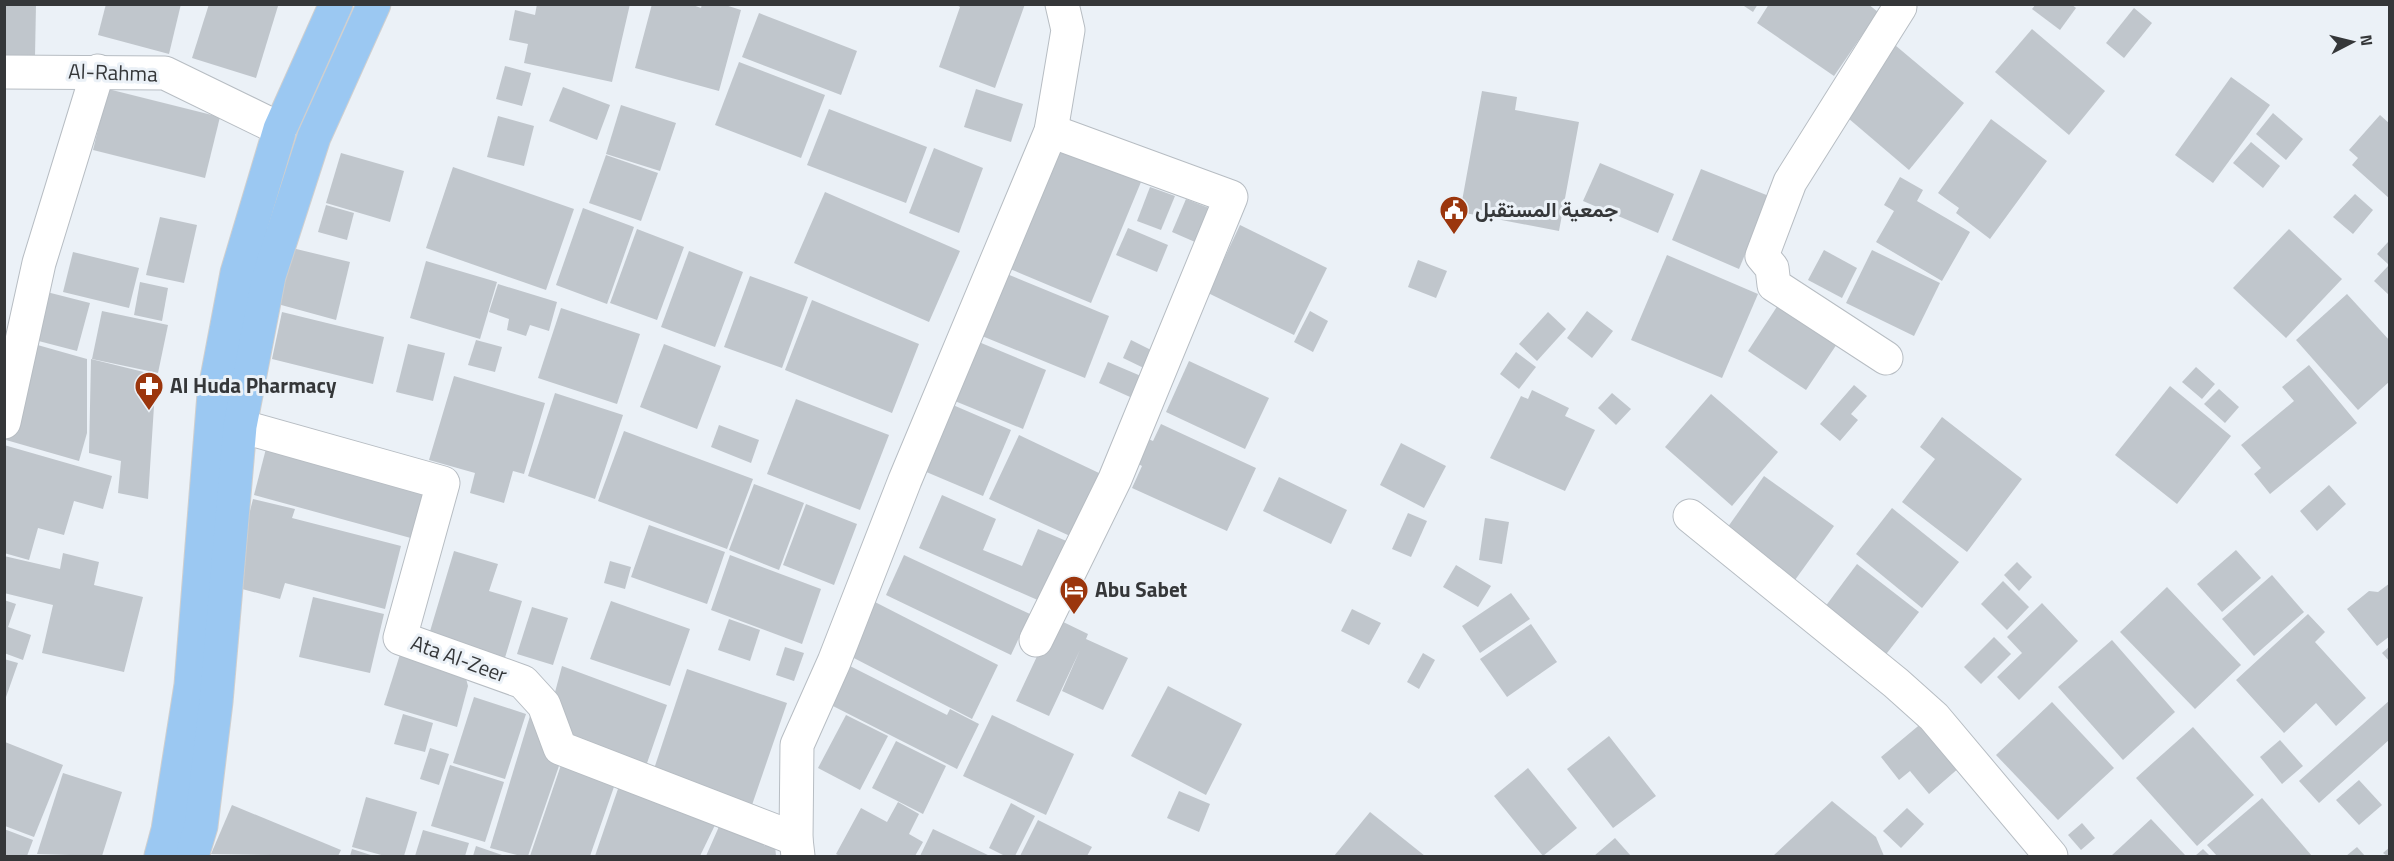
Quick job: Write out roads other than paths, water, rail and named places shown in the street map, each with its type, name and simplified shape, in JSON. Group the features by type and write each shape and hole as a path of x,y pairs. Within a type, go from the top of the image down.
{"main road":[{"path":"160,856 168,830 191,685 214,394 237,273 280,129 336,4"},
{"path":"192,856 201,826 216,702 240,426 269,276 314,137 374,4"}],"street":[{"path":"797,848 797,745 834,662 905,480 1051,131 1068,30 1062,4"},
{"path":"1886,358 1774,285 1772,267 1762,256 1790,182 1900,7 1898,4"},
{"path":"4,422 39,263 98,71"},
{"name":"Al-Rahma","path":"4,72 165,73 280,129"},
{"path":"1036,640 1115,480 1231,197 1051,131"},
{"name":"Ata Al-Zeer","path":"240,426 442,483 400,638 523,682 544,705 560,748 797,848"},
{"path":"1690,516 1887,675 1934,717 2051,856"}],"place":[{"name":"جمعية المستقبل","path":"1454,236"},
{"name":"Al Huda Pharmacy","path":"149,412"},
{"name":"Abu Sabet","path":"1074,616"}]}
